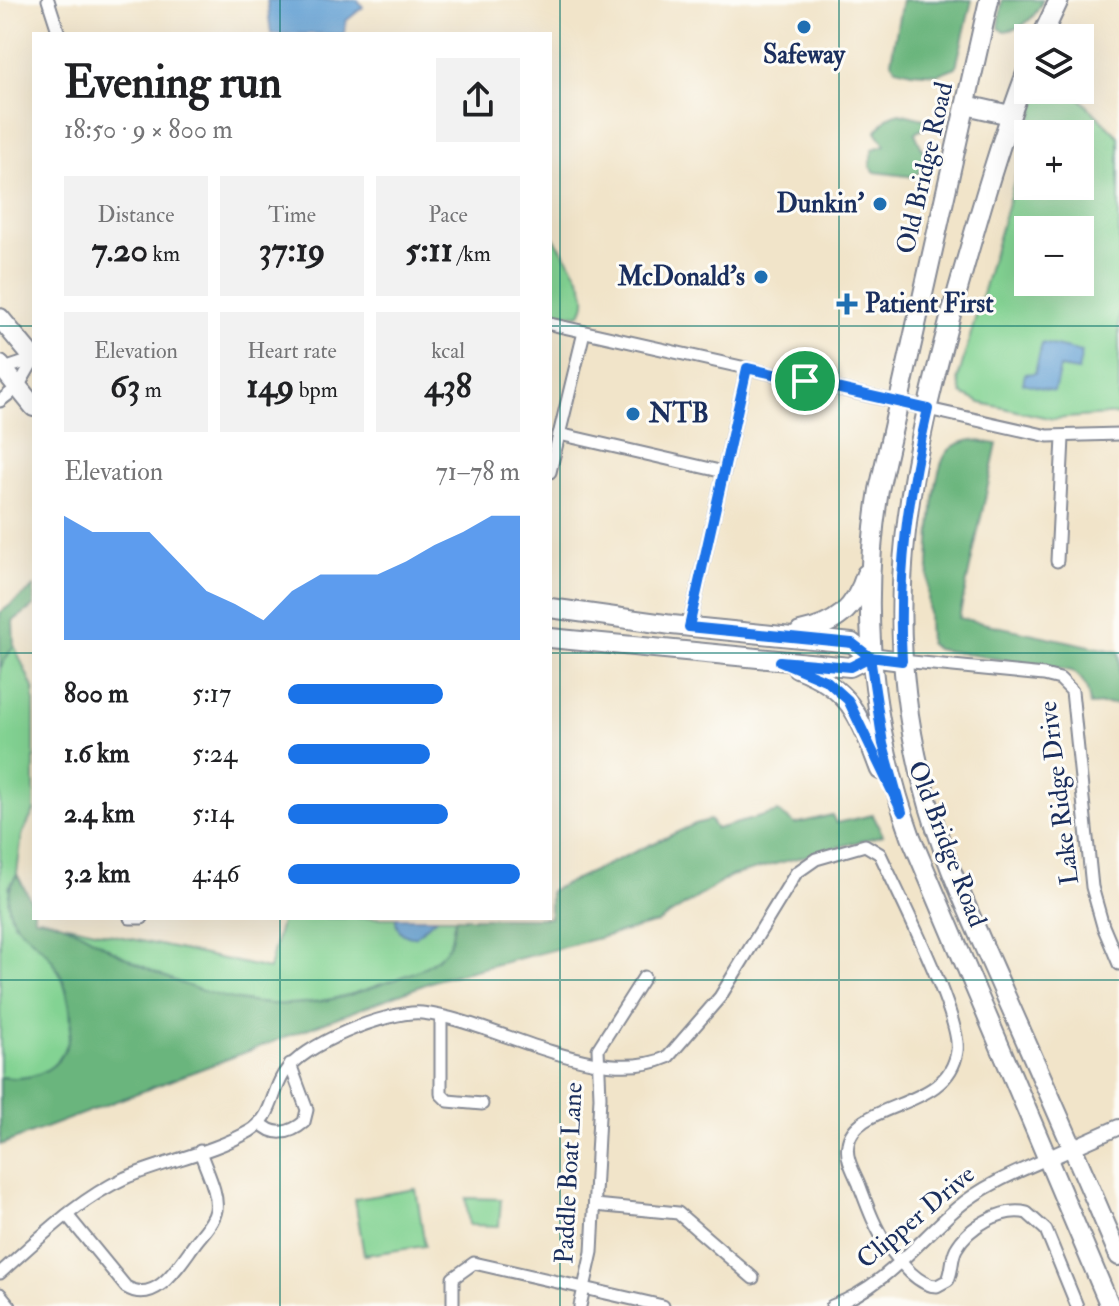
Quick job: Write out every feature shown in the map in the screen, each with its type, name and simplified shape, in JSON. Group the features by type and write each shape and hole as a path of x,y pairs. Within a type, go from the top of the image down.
{"main road":[{"name":"Old Bridge Road","path":"989,0 879,490 871,556 870,657 883,744 902,812 1110,1306"},
{"path":"1048,24 1059,0"},
{"name":"Old Bridge Road","path":"1014,104 912,474 901,555 902,661 914,749 939,838 965,907 1119,1256"},
{"path":"966,105 1010,115"},
{"path":"0,318 32,357"},
{"path":"1,368 32,404"},
{"path":"785,635 820,628 841,617 858,594 871,556"},
{"path":"552,608 689,627 852,643 870,657 902,661"},
{"path":"552,638 850,667 870,657"},
{"path":"780,661 827,681 848,700 902,812"}],"street":[{"path":"48,0 58,32"},
{"path":"552,324 1063,438 1119,434"},
{"path":"552,464 584,332"},
{"path":"1,368 32,360"},
{"path":"0,401 18,387 32,362"},
{"path":"689,627 747,368"},
{"path":"559,434 724,472"},
{"path":"1057,561 1063,438"},
{"name":"Lake Ridge Drive","path":"902,661 1044,675 1060,679 1072,691 1092,887 1103,926 1119,964"},
{"path":"0,1273 67,1215 119,1182 247,1132 260,1122 290,1064 312,1047 397,1015 422,1013 441,1017 596,1061 658,1062 678,1050 720,997 796,873 816,859 857,845 873,848 880,854 921,944 958,1039 955,1061 949,1075 923,1094 861,1123 847,1144 850,1162 874,1224 903,1263 923,1283 942,1284 951,1274 956,1250 968,1236 998,1214 1027,1213 1046,1230 1077,1306"},
{"path":"596,1061 602,1040 644,977"},
{"path":"441,1017 441,1094 448,1101 482,1104"},
{"name":"Paddle Boat Lane","path":"580,1306 592,1252 600,1097 596,1061"},
{"path":"260,1122 271,1132 281,1133 304,1122 307,1110 290,1064"},
{"name":"Clipper Drive","path":"832,1306 871,1286 903,1263 958,1207 977,1193 1119,1127"},
{"path":"67,1215 126,1287 139,1293 161,1285 214,1216 216,1201 200,1151"},
{"path":"595,1205 678,1213 753,1278"},
{"path":"453,1306 453,1278 467,1265 482,1264 663,1306"},
{"path":"0,1294 10,1306"}],"green space":[{"path":"902,0 972,0 956,67 938,74 896,68 891,61"},
{"path":"1002,0 1043,0 1023,24 1014,24 1014,29 1004,31 999,28"},
{"path":"1036,104 1085,104 1119,137 1119,414 1053,419 981,403 962,394 958,379 1014,182 1014,200 1094,200 1094,120 1031,120"},
{"path":"899,113 928,120 926,127 915,133 927,160 915,177 875,172 870,167 873,149 885,145 876,131 887,118"},
{"path":"552,235 582,285 584,306 579,315 552,312"},
{"path":"972,440 997,444 959,618 1119,652 1119,703 1090,705 1085,685 1072,671 936,649 929,643 929,574 935,489 946,454 955,446"},
{"path":"32,589 32,607 13,621 14,645 0,668 0,613"},
{"path":"14,645 32,686 32,815 22,835 17,874 9,887 14,923 41,946 54,963 64,984 71,1025 59,1060 45,1071 25,1077 0,1077 0,668"},
{"path":"778,812 795,824 832,815 836,823 873,815 883,835 731,876 657,923 439,979 0,1145 0,1077 26,1077 46,1071 60,1059 68,1042 71,1023 63,980 52,960 11,915 9,894 17,874 32,903 32,920 49,920 66,925 148,969 208,993 270,1004 302,1004 368,989 432,963 448,947 456,920 552,920 552,890 695,824 710,820 716,829"},
{"path":"281,920 456,920 448,947 424,968 329,1000 288,1004 249,1002 212,994 139,965 63,924 269,969"},
{"path":"416,1189 425,1246 364,1255 355,1199"},
{"path":"466,1198 501,1199 499,1226 469,1225"}],"water":[{"path":"267,0 358,0 363,7 346,21 344,32 271,32"},
{"path":"1042,343 1082,352 1078,371 1060,368 1054,391 1023,383 1025,374 1035,373"},
{"path":"396,920 434,920 415,937 407,936 397,926"}],"place":[{"name":"Safeway","path":"804,27"},
{"name":"Dunkin'","path":"880,204"},
{"name":"McDonald's","path":"761,277"},
{"name":"Patient First","path":"847,304"},
{"name":"NTB","path":"633,414"}],"route":[{"path":"805,381 747,368 689,627 852,643 870,657 850,667 780,661 827,681 848,700 862,723 882,776 902,812 883,744 870,657 902,661 899,588 905,514 928,409 805,381"}]}
